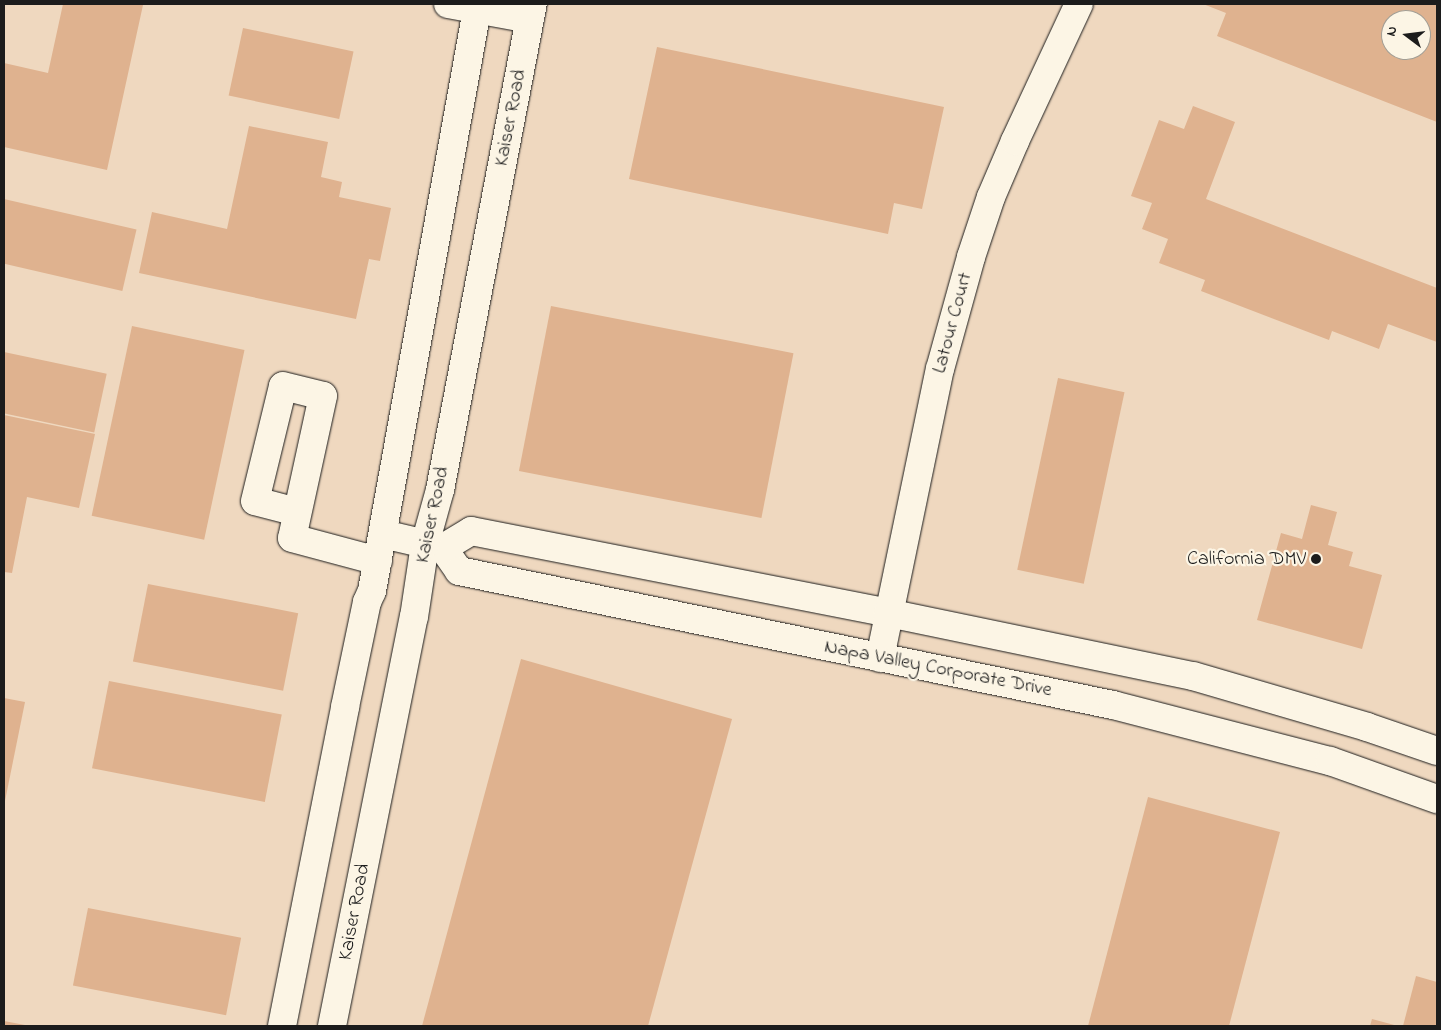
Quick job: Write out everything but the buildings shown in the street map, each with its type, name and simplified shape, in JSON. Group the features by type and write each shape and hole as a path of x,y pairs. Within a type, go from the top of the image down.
{"street":[{"path":"448,4 531,11"},
{"name":"Latour Court","path":"880,658 940,369 971,257 991,197 1015,140 1079,4"},
{"path":"282,1026 345,707 378,561 478,7"},
{"name":"Kaiser Road","path":"332,1026 414,617 434,546 440,490 531,11"},
{"path":"297,512 292,538 378,561"},
{"path":"383,534 434,546 471,531 888,613 1193,676 1367,727 1437,752"},
{"name":"Napa Valley Corporate Drive","path":"434,546 459,571 1113,704 1330,761 1437,799"}],"shaded area":[{"path":"4,4 1437,4 1437,1026 4,1026"}],"place":[{"name":"California DMV","path":"1316,559"}]}
